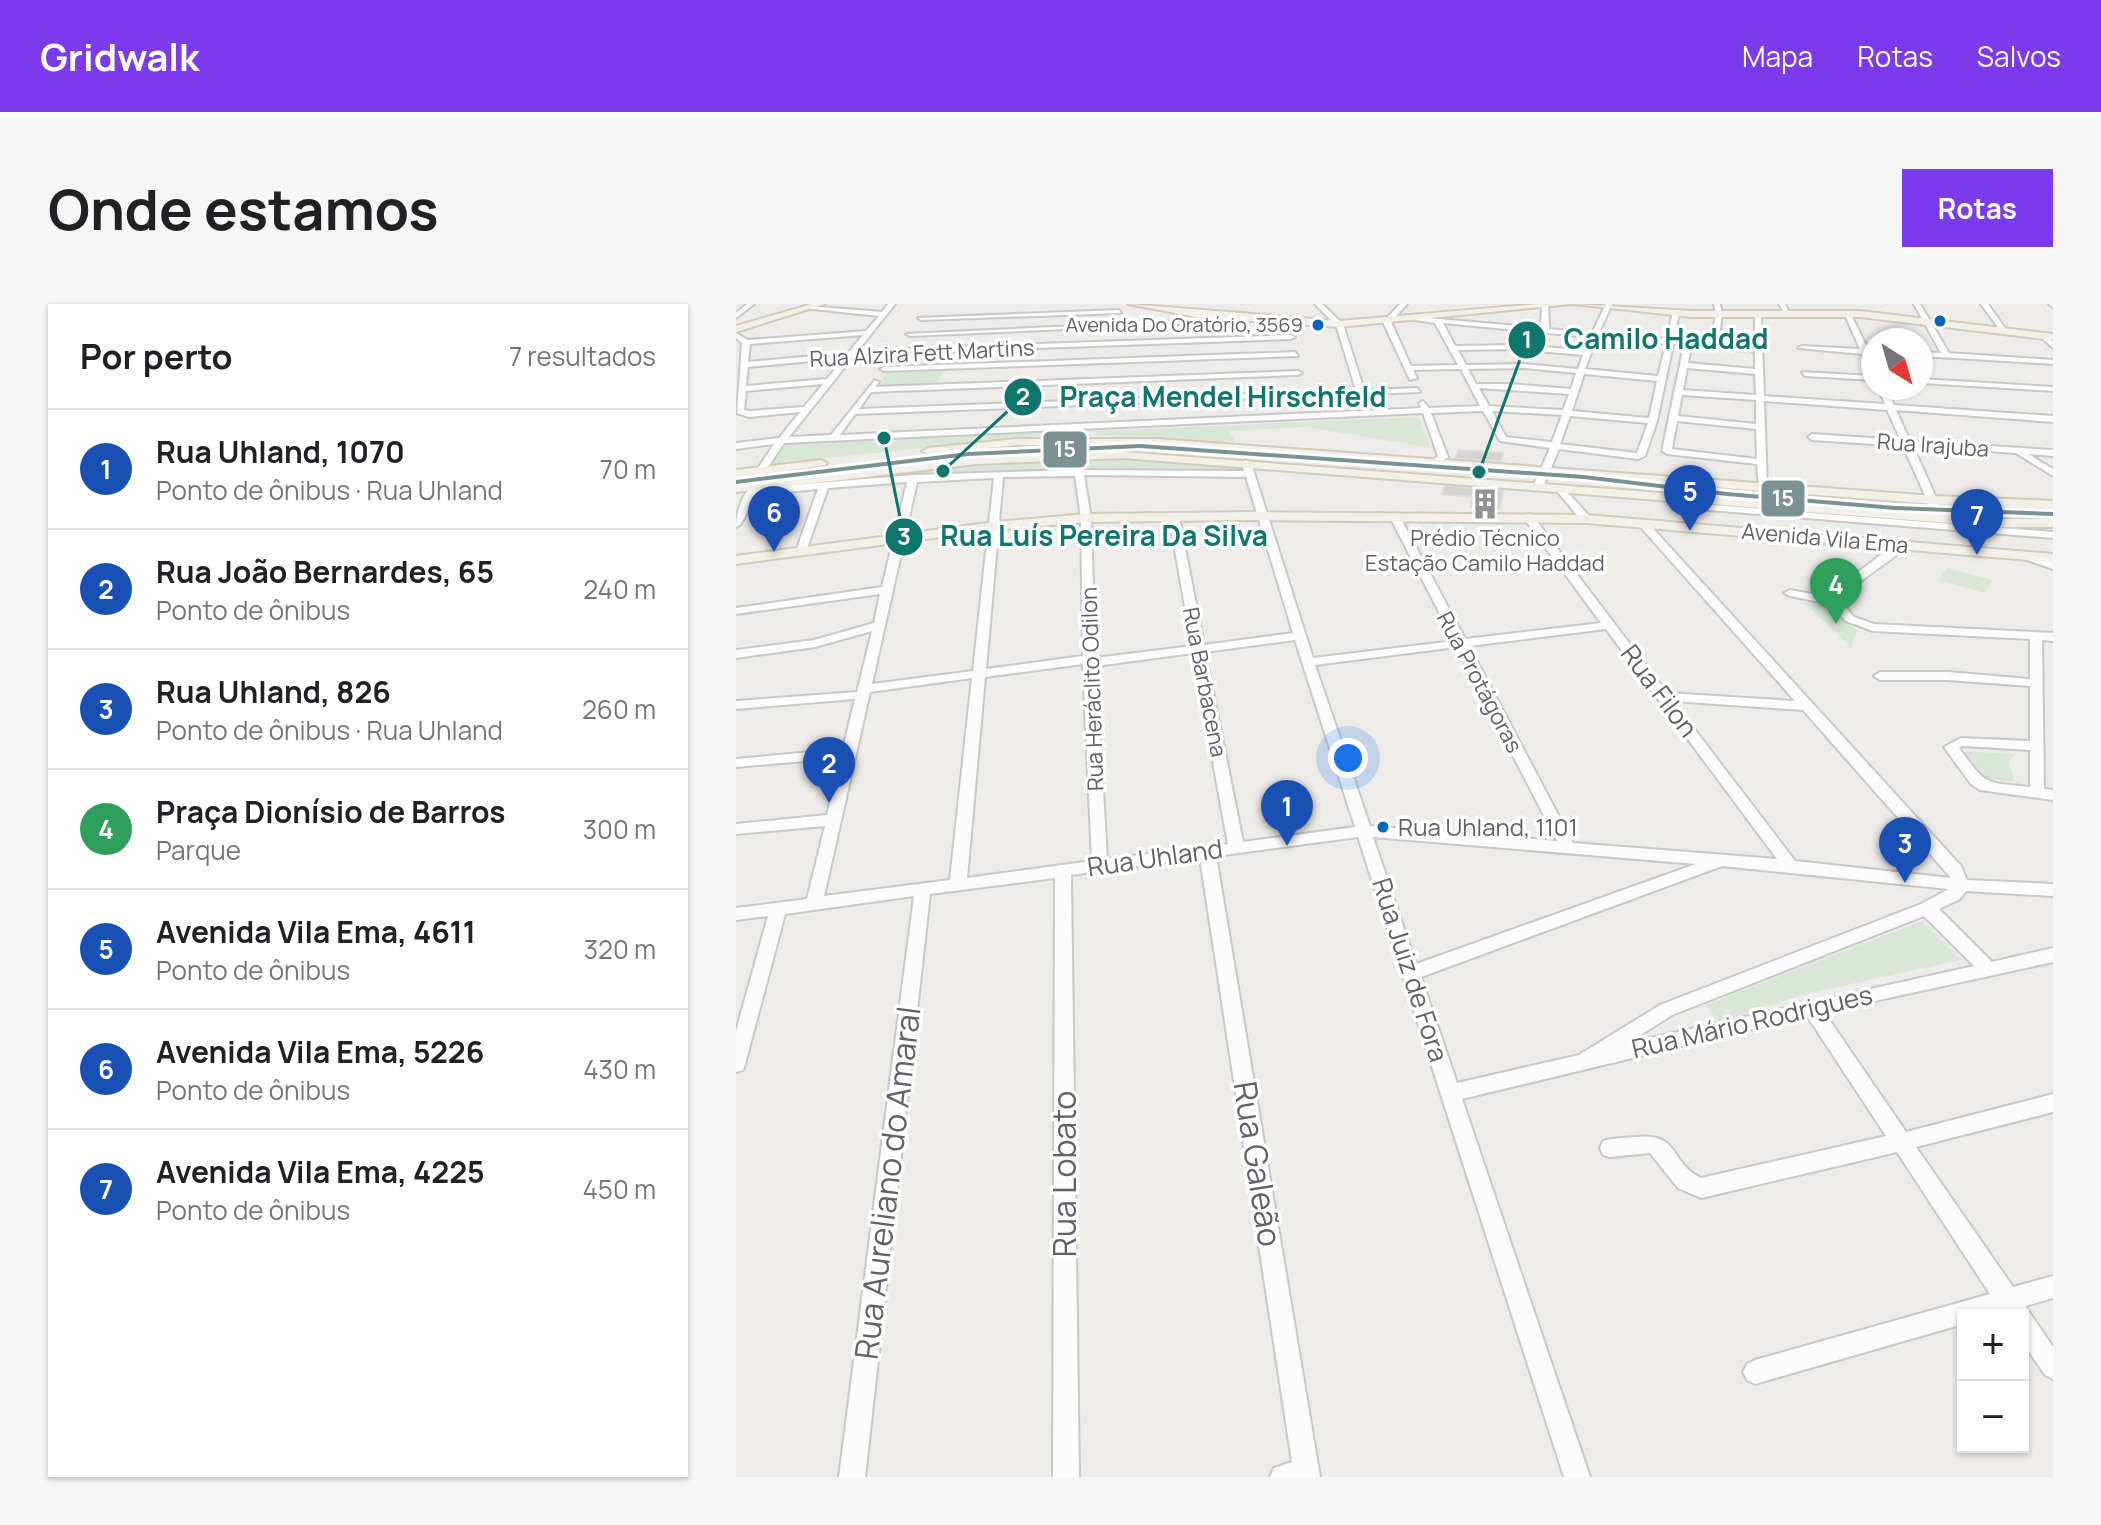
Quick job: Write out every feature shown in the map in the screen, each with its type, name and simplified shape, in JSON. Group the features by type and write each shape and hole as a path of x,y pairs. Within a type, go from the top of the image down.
{"main road":[{"path":"1132,304 1339,324 1568,304"},
{"path":"1577,304 1700,313"},
{"path":"736,332 815,305"},
{"path":"1647,307 1700,313 1718,309 1758,315 1847,313 2049,337"},
{"path":"1105,455 1100,448 1114,440"},
{"path":"736,488 1017,442 1114,440 1935,500 2053,505"},
{"path":"736,474 759,482 1046,452 1054,448 1017,442"},
{"path":"935,463 1078,461 1105,455 1940,518 2053,523"},
{"path":"1628,494 1647,488 1647,478"},
{"name":"Avenida Vila Ema","path":"736,560 995,526 1086,518 1262,516 1586,519 2053,558"}],"street":[{"path":"736,316 751,304"},
{"path":"737,521 782,440 892,304"},
{"path":"833,438 932,304"},
{"path":"1318,304 1339,324 1361,392"},
{"path":"1404,304 1387,322 1443,457 1436,462"},
{"path":"1782,304 1788,314"},
{"path":"1855,304 1860,314"},
{"path":"1917,304 1947,356"},
{"path":"1984,304 2006,332"},
{"path":"815,305 883,314"},
{"path":"1545,305 1545,331"},
{"path":"1538,487 1588,353 1611,305"},
{"path":"921,318 1122,308"},
{"name":"Rua Heráclito Odilon","path":"1100,866 1089,661 1086,518 1078,461 1085,426 1122,308"},
{"path":"1714,345 1718,309"},
{"path":"1438,321 1504,440 1640,456 1653,421 1676,312"},
{"path":"1847,313 1861,337"},
{"path":"1758,315 1762,486"},
{"path":"910,334 1267,319"},
{"path":"1417,319 1759,350"},
{"path":"1289,321 1302,395"},
{"path":"736,332 746,342 867,333"},
{"name":"Rua Alzira Fett Martins","path":"744,365 898,351 1291,337"},
{"path":"2049,337 2053,346"},
{"path":"746,342 740,411 806,409"},
{"path":"1688,343 1667,451 1762,462"},
{"path":"1451,348 1514,347 1588,353"},
{"path":"1802,348 1861,351"},
{"path":"884,369 1295,354"},
{"path":"1933,355 2053,362"},
{"path":"1683,365 1760,372"},
{"path":"1408,368 1524,366 1661,379"},
{"path":"869,390 1298,373"},
{"path":"1805,374 1861,377"},
{"path":"742,389 829,381"},
{"path":"1933,382 2053,389"},
{"path":"1473,386 1522,386 1574,392"},
{"path":"852,412 1417,390"},
{"path":"1680,392 2053,419"},
{"path":"1887,400 1935,500 1940,518"},
{"path":"736,446 782,440 1485,408 1653,421"},
{"path":"1672,418 1761,427"},
{"name":"Rua Irajuba","path":"1812,437 2053,453"},
{"path":"2016,450 2053,473"},
{"path":"759,482 824,485 999,475 1078,461 1149,470 1248,468"},
{"name":"Rua Juiz de Fora","path":"1248,468 1308,662 1577,1477"},
{"path":"958,884 999,475"},
{"path":"814,905 913,478"},
{"path":"801,551 824,485"},
{"path":"1560,489 1586,519"},
{"path":"1700,507 2053,535"},
{"name":"Rua Barbacena","path":"1174,517 1236,847"},
{"name":"Rua Protágoras","path":"1395,517 1459,645 1568,847"},
{"name":"Rua Filon","path":"1528,517 1790,866"},
{"path":"1583,1062 1666,1010 1927,908 1954,895 1962,885 1955,870 1643,524"},
{"path":"1834,601 1838,592 1895,551 1898,545"},
{"path":"2022,555 2053,566"},
{"path":"736,611 887,590"},
{"path":"1790,593 1834,601 1850,619 1873,627 2053,637"},
{"path":"736,654 815,643 879,625"},
{"path":"1308,662 1610,625"},
{"path":"736,705 863,692 980,673 1300,636"},
{"path":"2036,636 2036,746 2045,794 1985,787 1976,781 1951,747 1961,742 2036,746"},
{"path":"1880,676 1948,676 2036,683"},
{"path":"1664,697 1809,706"},
{"path":"736,763 848,753"},
{"path":"736,829 833,820"},
{"name":"Rua Uhland","path":"736,914 1365,831 1790,866 2050,892"},
{"name":"Rua Galeão","path":"1207,851 1299,1475"},
{"path":"1411,973 1722,860"},
{"name":"Rua Lobato","path":"1063,870 1066,1477"},
{"name":"Rua Aureliano do Amaral","path":"852,1477 923,889"},
{"path":"1927,908 1987,968"},
{"path":"736,1064 778,910"},
{"name":"Rua Mário Rodrigues","path":"1451,1093 1811,1008 2053,955"},
{"path":"1811,1008 2013,1308"},
{"path":"1610,1148 1653,1144 1663,1151 1684,1182 1701,1188 2053,1103"},
{"path":"1755,1372 2013,1308 2053,1287"},
{"path":"2029,1332 2053,1367"}],"green space":[{"path":"945,369 935,385 875,388 888,371"},
{"path":"1418,417 1431,448 1306,427 1229,431 1235,442 1096,435 1096,431"},
{"path":"1071,429 1070,437 990,441 770,464 781,443"},
{"path":"1086,456 1234,463 1236,469 1088,469 1084,467"},
{"path":"1069,457 1068,466 1060,470 883,477 763,487 929,466"},
{"path":"1947,568 1992,580 1985,593 1939,580"},
{"path":"1803,602 1823,605 1857,631 1851,647"},
{"path":"1959,751 2016,754 2009,761 2014,781 1987,780"},
{"path":"1922,921 1961,960 1805,994 1719,1022 1705,1005"}],"building":[{"path":"1458,450 1503,453 1501,461 1455,458"},
{"path":"1445,486 1503,491 1499,509 1470,507 1472,497 1442,494"}],"transit line":[{"name":"15","path":"736,482 968,454 1140,446 1584,477 1727,494 1895,508 2053,514"}],"place":[{"name":"Avenida Do Oratório, 3569","path":"1318,325"},
{"name":"Rua Luís Pereira Da Silva","path":"884,438"},
{"name":"Praça Mendel Hirschfeld","path":"943,471"},
{"name":"Camilo Haddad","path":"1479,472"},
{"name":"Prédio Técnico Estação Camilo Haddad","path":"1485,504"},
{"name":"Avenida Vila Ema, 4611","path":"1690,531"},
{"name":"Avenida Vila Ema, 5226","path":"774,552"},
{"name":"Avenida Vila Ema, 4225","path":"1977,555"},
{"name":"Praça Dionísio de Barros","path":"1836,624"},
{"name":"Rua João Bernardes, 65","path":"829,803"},
{"name":"Rua Uhland, 1101","path":"1383,827"},
{"name":"Rua Uhland, 1070","path":"1287,846"},
{"name":"Rua Uhland, 826","path":"1905,883"}]}
